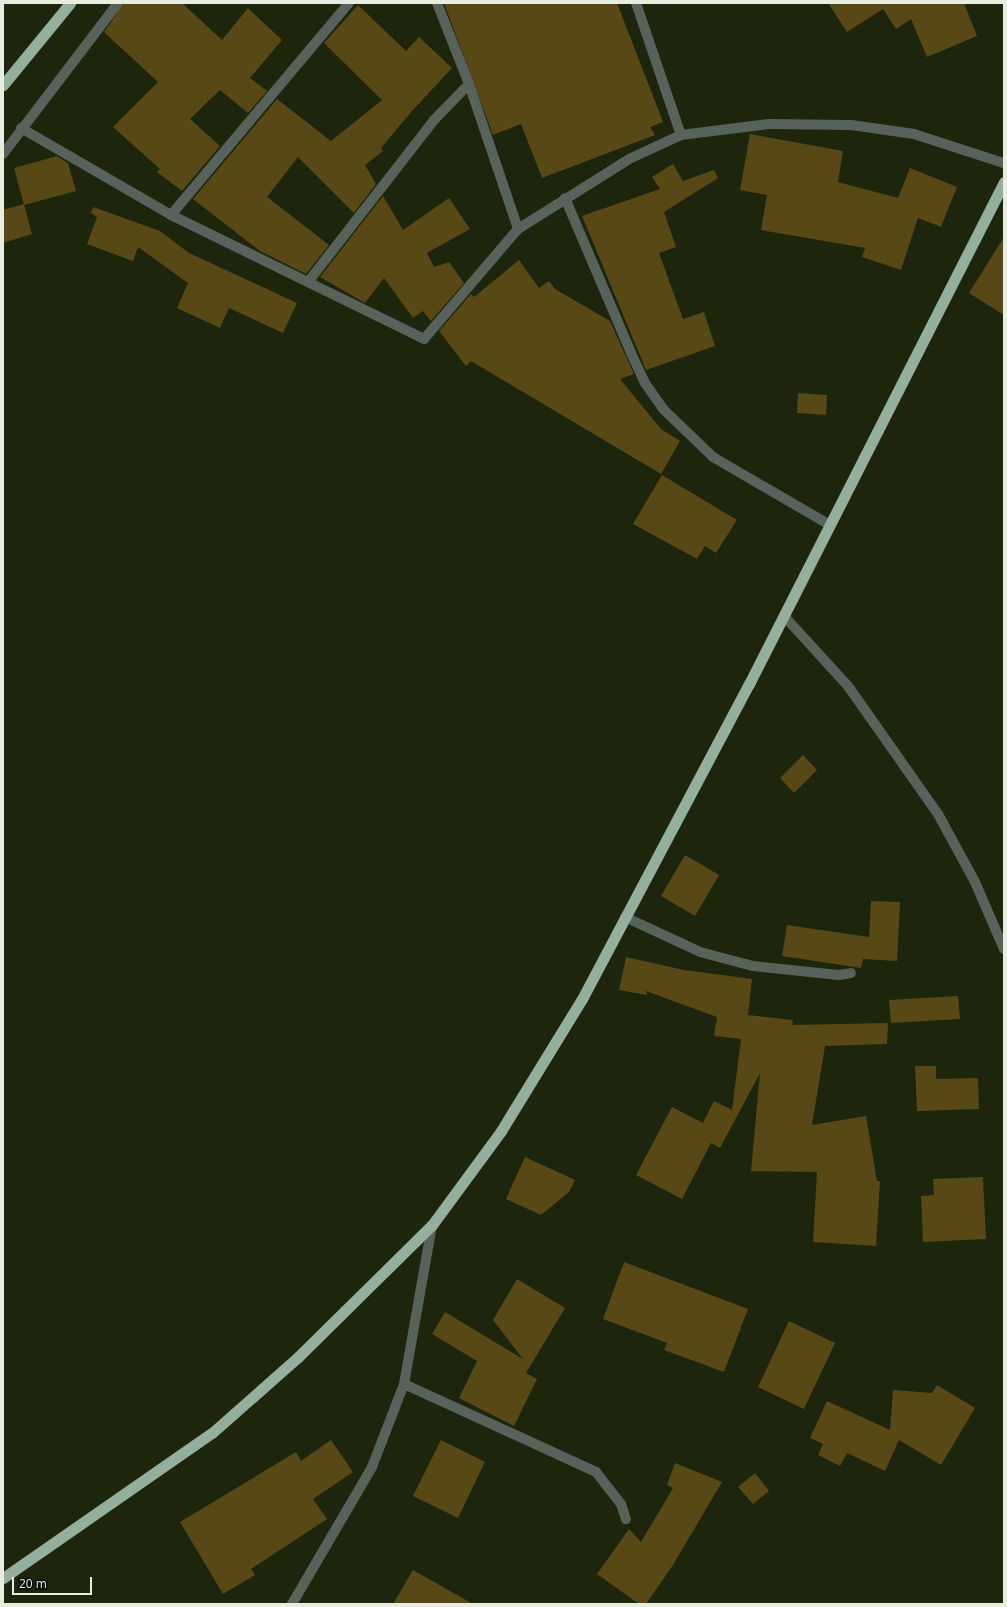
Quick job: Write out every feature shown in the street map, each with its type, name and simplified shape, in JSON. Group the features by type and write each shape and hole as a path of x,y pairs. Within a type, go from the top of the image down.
{"highway":[{"path":"3,85 70,3"},
{"path":"3,1578 212,1433 344,1314 432,1225 501,1132 582,999 625,918 784,616 1004,182"}],"street":[{"path":"3,154 21,128 118,3"},
{"path":"171,215 349,3"},
{"path":"437,3 469,84 518,229"},
{"path":"636,3 681,135"},
{"path":"308,282 434,120 469,84"},
{"path":"21,128 171,215 424,339 518,229 629,159 681,135 768,124 851,125 914,134 1004,163"},
{"path":"565,198 631,353 645,383 663,409 713,457 830,525"},
{"path":"784,616 848,686 938,814 975,882 1004,949"},
{"path":"625,918 700,952 753,966 851,974"},
{"path":"292,1604 372,1467 404,1384 432,1225"},
{"path":"404,1384 596,1472 621,1504 626,1519"}],"building":[{"path":"124,3 182,3 222,40 248,8 282,40 250,78 267,91 248,113 220,90 190,119 220,146 182,191 157,172 160,169 113,127 158,82 104,32"},
{"path":"444,3 617,3 663,122 650,127 655,135 542,178 521,124 493,135"},
{"path":"828,3 964,3 977,36 927,57 911,19 896,29 883,9 847,32"},
{"path":"358,5 406,51 419,37 452,68 412,111 381,148 383,151 365,165 376,184 354,213 298,157 267,197 329,245 306,274 260,251 193,199 277,99 331,141 382,100 324,43"},
{"path":"750,134 843,151 838,182 898,198 910,168 957,187 941,227 918,218 901,270 862,257 865,248 761,230 767,195 740,190"},
{"path":"57,156 68,163 76,191 24,205 14,168"},
{"path":"673,164 683,181 714,170 718,178 664,212 676,247 659,253 683,319 704,312 715,346 646,370 582,216 660,189 652,177"},
{"path":"383,196 403,230 449,198 470,229 427,253 434,267 449,262 464,283 431,321 423,311 413,318 384,278 365,303 320,277"},
{"path":"24,204 32,234 3,243 3,210"},
{"path":"93,207 160,231 189,253 297,303 283,333 229,308 220,328 177,308 188,283 138,247 133,261 87,244 97,217 91,213"},
{"path":"1004,237 1004,315 969,293"},
{"path":"519,260 539,288 549,281 555,289 610,321 634,374 620,379 661,429 680,441 661,474 471,361 466,366 439,331 471,294 474,297"},
{"path":"798,393 827,395 826,415 797,413"},
{"path":"662,475 737,520 716,553 705,546 697,559 633,524"},
{"path":"803,755 817,770 794,793 780,778"},
{"path":"685,855 719,875 695,916 661,896"},
{"path":"871,901 900,902 897,961 863,959 861,968 782,956 787,925 869,937"},
{"path":"626,957 684,970 752,979 748,1015 793,1020 792,1025 888,1023 887,1044 825,1046 812,1125 866,1116 877,1181 880,1181 876,1246 813,1242 817,1172 751,1171 760,1073 720,1148 711,1143 682,1199 636,1175 672,1107 703,1123 714,1101 732,1110 741,1039 714,1036 717,1017 646,991 647,995 619,990"},
{"path":"958,996 960,1019 891,1023 889,1000"},
{"path":"915,1066 936,1066 936,1079 978,1078 979,1109 917,1111"},
{"path":"525,1157 575,1180 569,1192 541,1215 506,1199"},
{"path":"983,1177 986,1239 923,1242 921,1196 934,1195 933,1179"},
{"path":"624,1262 748,1309 724,1372 664,1350 667,1343 603,1319"},
{"path":"517,1279 565,1308 526,1373 537,1379 514,1426 459,1398 477,1361 432,1334 445,1312 523,1359 493,1320"},
{"path":"789,1321 835,1343 804,1409 758,1387"},
{"path":"937,1385 975,1408 941,1465 899,1440 885,1471 847,1453 840,1466 818,1455 823,1444 810,1438 827,1401 890,1430 893,1390 932,1393"},
{"path":"331,1440 353,1472 313,1499 327,1519 251,1569 255,1575 223,1594 180,1522 296,1452 301,1461"},
{"path":"441,1440 485,1462 458,1518 413,1496"},
{"path":"675,1463 722,1482 673,1565 646,1604 639,1604 597,1574 629,1529 641,1542 673,1488 667,1485"},
{"path":"755,1473 769,1491 753,1504 738,1487"},
{"path":"413,1570 473,1604 393,1604"}]}
